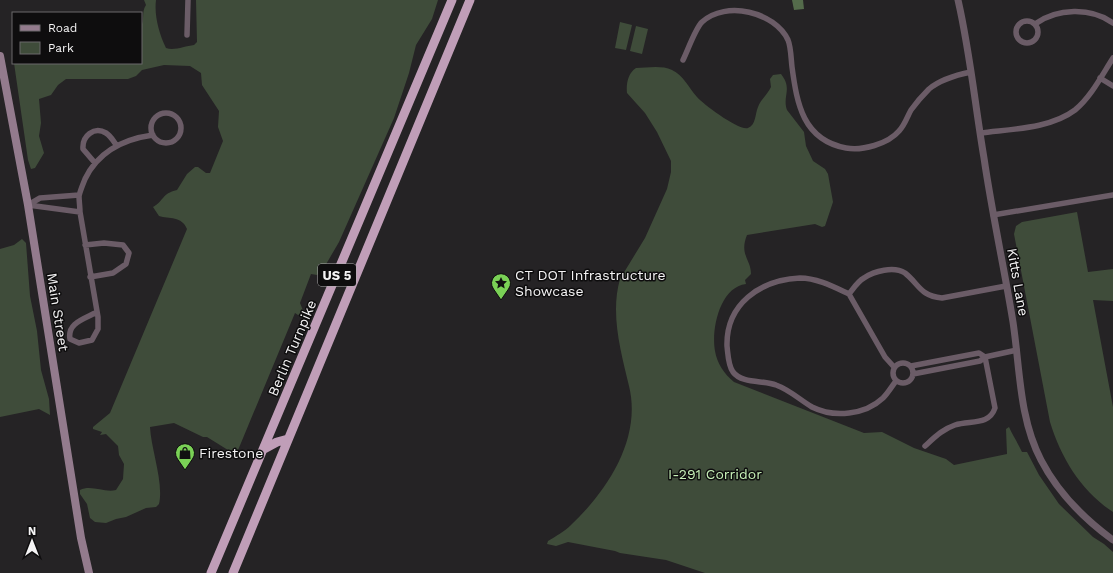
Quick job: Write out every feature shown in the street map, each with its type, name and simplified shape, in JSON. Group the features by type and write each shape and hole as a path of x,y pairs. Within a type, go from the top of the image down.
{"highway":[{"name":"Berlin Turnpike","path":"211,573 452,0"},
{"name":"US 5","path":"233,573 470,0"},
{"path":"410,100 425,107"},
{"path":"264,449 277,442 288,439"}],"main road":[{"name":"Main Street","path":"0,56 28,205 81,538 89,573"}],"street":[{"path":"186,35 188,0"},
{"name":"Kitts Lane","path":"958,0 1017,350 1026,419 1041,459 1055,484 1086,519 1113,540"},
{"path":"683,60 701,23 713,14 732,10 752,12 767,18 780,27 789,41 796,96 803,116 810,128 826,141 846,148 867,147 885,141 899,131 911,110 934,86 950,78 971,72"},
{"path":"1035,24 1052,16 1082,11 1096,14 1113,22"},
{"path":"980,133 1032,126 1058,120 1076,109 1100,78 1113,58"},
{"path":"1100,78 1113,86"},
{"path":"97,312 74,324 69,332 70,339 79,343 92,340 98,329 97,312 80,212 79,195 91,167 117,146 139,137 153,135 164,143 174,140 180,133 181,128 178,119 170,113 156,116 151,125 153,135"},
{"path":"95,163 83,149 85,138 91,133 101,132 108,134 117,146"},
{"path":"28,205 40,198 79,195"},
{"path":"993,214 1113,195"},
{"path":"28,205 80,212"},
{"path":"85,245 104,243 123,245 129,253 126,264 113,273 90,277"},
{"path":"849,294 864,278 889,269 899,270 906,274 922,291 932,297 942,298 1006,286"},
{"path":"894,367 885,357 849,294 819,281 802,278 784,280 766,286 752,294 739,306 732,317 727,333 730,364 733,372 737,376 748,380 770,383 783,387 812,406 840,414 854,412 873,404 883,398 896,381"},
{"path":"896,381 907,382 913,374 980,361 985,356 1017,350"},
{"path":"911,366 979,352 985,356 995,408 993,415 986,420 956,424 940,431 925,446"},
{"path":"896,381 893,375 894,367 901,362 907,363 911,366 913,374"}],"green space":[{"path":"144,0 156,0 156,18 161,37 166,48 172,49 194,45 197,42 196,0 438,0 432,19 416,45 409,73 394,118 339,242 325,266 317,275 311,274 300,303 304,313 298,315 295,313 236,455 207,437 203,437 174,423 150,427 159,476 159,504 156,507 146,508 126,517 106,523 95,522 90,518 87,504 80,494 80,490 84,488 93,488 111,491 116,490 123,479 124,464 119,455 118,446 106,434 100,435 102,432 93,429 93,427 110,413 187,229 179,220 159,216 153,207 168,193 177,190 187,174 195,167 198,167 206,173 210,173 223,141 218,127 219,111 202,85 201,73 190,66 164,65 142,70 136,76 128,79 66,79 58,85 51,95 39,99 41,123 39,136 44,153 35,168 31,169 28,160 14,64 142,64 142,24 146,5"},
{"path":"620,22 632,25 626,50 615,48"},
{"path":"636,26 648,29 642,54 630,51"},
{"name":"I-291 Corridor","path":"659,67 668,68 676,72 683,78 697,97 706,105 729,121 743,128 751,127 753,124 759,104 771,87 770,79 773,75 781,74 787,88 787,110 804,132 806,146 813,161 825,169 828,174 833,202 825,226 822,227 815,224 747,235 744,247 751,274 745,280 746,284 737,287 724,301 719,310 714,332 716,355 719,364 727,375 734,382 864,433 882,432 914,448 946,459 954,465 1007,454 1006,429 1009,427 1022,452 1027,452 1039,475 1059,504 1093,537 1113,552 1113,573 705,573 666,560 620,553 568,542 556,546 547,544 548,541 566,530 571,525 609,480 626,444 630,425 632,406 616,319 617,292 620,279 645,238 667,189 671,172 671,161 657,132 645,113 627,93 628,79 633,70 636,68"},
{"path":"1077,212 1088,272 1113,269 1113,301 1093,300 1113,407 1113,512 1091,494 1074,473 1066,461 1050,422 1014,234 1016,226 1022,222"},
{"path":"22,239 26,243 30,296 37,331 41,370 49,399 50,415 39,409 0,417 0,249 14,245"}],"shaded area":[{"path":"792,0 803,0 804,9 794,10"}],"place":[{"name":"CT DOT Infrastructure Showcase","path":"501,300"},
{"name":"Firestone","path":"185,470"}]}
